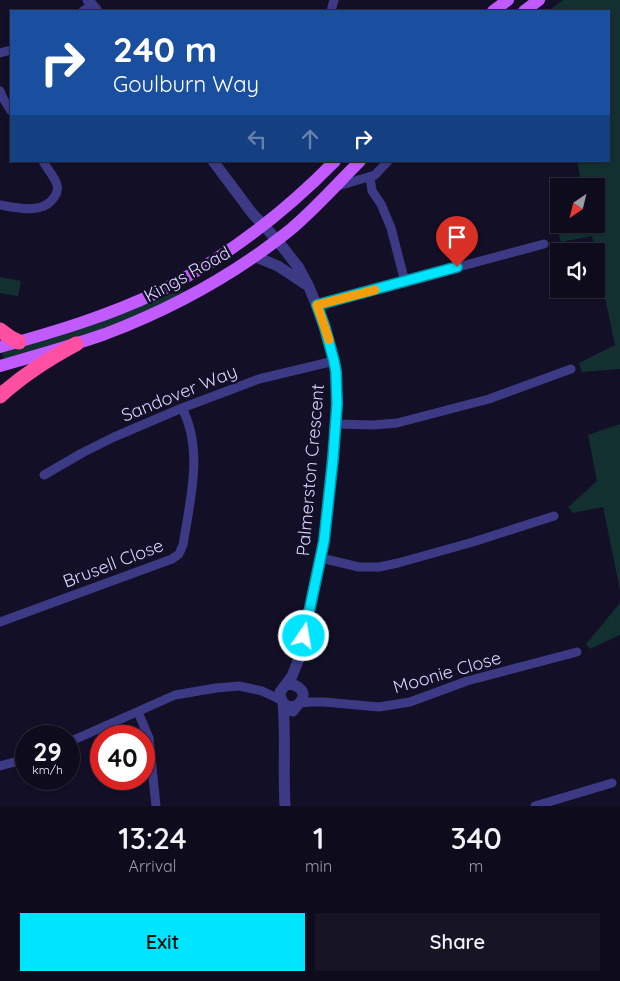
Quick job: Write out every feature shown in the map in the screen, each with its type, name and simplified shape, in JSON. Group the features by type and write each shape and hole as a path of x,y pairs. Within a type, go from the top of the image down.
{"highway":[{"path":"0,330 19,342"},
{"path":"0,396 46,360 76,344"}],"main road":[{"path":"494,10 508,0"},
{"path":"526,8 539,0"},
{"name":"Kings Road","path":"0,347 90,320 158,292 218,258 264,226 334,162"},
{"name":"Kings Road","path":"0,366 76,344 127,325 168,307 216,280 254,256 294,226 336,187 359,162"}],"street":[{"path":"0,91 2,98 10,110"},
{"path":"0,205 30,210 50,203 58,190 44,162"},
{"name":"Palmerston Crescent","path":"214,162 252,213 299,268 317,305 334,361 337,388 336,424 326,523 321,558 300,656 298,678 300,688"},
{"path":"336,187 370,177 381,170 387,162"},
{"path":"370,177 372,191 381,204 391,228 405,282"},
{"path":"317,305 544,244"},
{"path":"254,256 278,266 309,287"},
{"name":"Sandover Way","path":"44,475 82,452 182,408 259,379 334,361"},
{"path":"336,424 373,425 397,423 489,400 571,369"},
{"name":"Brusell Close","path":"0,622 172,560 180,554 194,473 193,442 190,426 182,408"},
{"path":"321,558 359,567 379,567 473,542 554,516"},
{"name":"Moonie Close","path":"298,705 324,702 379,707 410,702 467,681 578,652"},
{"name":"Palmerston Crescent","path":"286,686 300,656"},
{"path":"262,691 293,684 300,688 302,697 292,713 284,739"},
{"path":"80,737 175,695 216,688 239,686 262,691 289,706 298,705"},
{"path":"285,806 284,739 280,692 286,686"},
{"name":"Moonie Close","path":"300,688 324,702"},
{"path":"138,712 149,738 156,806"},
{"path":"0,766 15,761"},
{"path":"535,806 612,783"}],"green space":[{"path":"563,0 620,0 620,369 582,372 579,363 615,345 605,298 605,243 593,243 592,236 561,242 559,235 561,233 605,233 605,178 580,178 577,162 610,162 610,10 549,10"},
{"path":"0,277 21,281 18,296 0,293"},
{"path":"182,290 184,293 164,303 105,328 4,360 2,353"},
{"path":"620,424 620,590 603,507 573,513 568,507 597,481 588,435"},
{"path":"620,603 620,635 590,649 586,644"}],"slow traffic":[{"path":"329,340 317,305 375,290"}],"route":[{"path":"304,636 324,541 337,404 334,361 317,305 457,267"}]}
